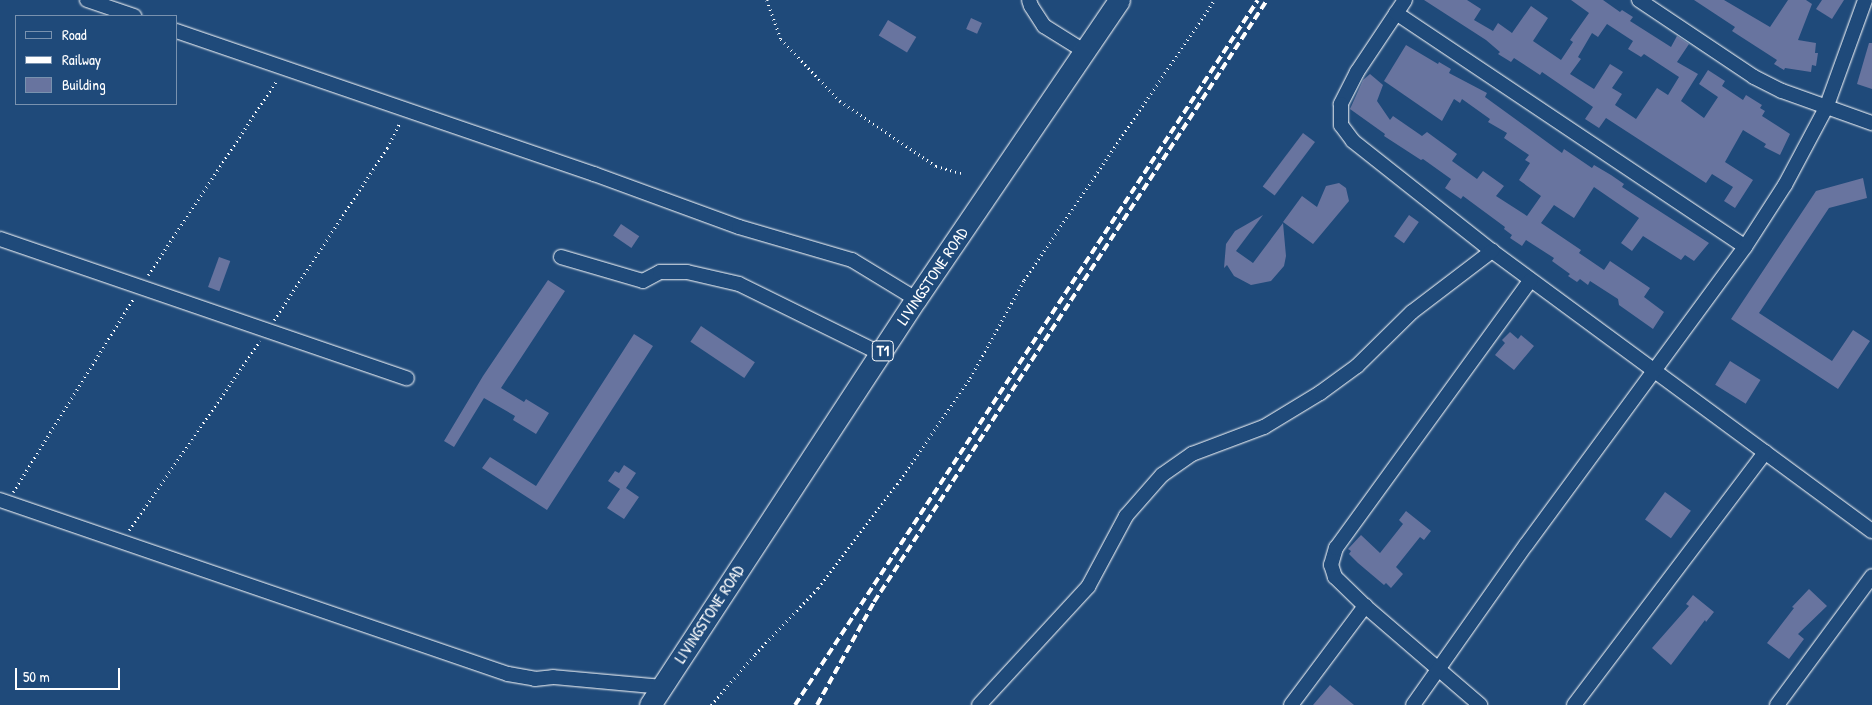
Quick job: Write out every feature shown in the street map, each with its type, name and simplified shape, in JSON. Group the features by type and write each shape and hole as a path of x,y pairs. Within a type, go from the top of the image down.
{"highway":[{"name":"LIVINGSTONE ROAD","path":"650,705 916,300 1119,0"}],"street":[{"path":"87,0 131,15"},
{"path":"1030,0 1031,6 1044,26 1084,51"},
{"path":"1405,0 1346,91 1341,104 1341,125 1353,142 1492,251 1872,531"},
{"path":"1639,0 1754,77 1782,92 1872,123"},
{"path":"1413,705 1526,545 1745,247 1790,178 1826,108 1865,0"},
{"path":"1396,13 1745,247"},
{"path":"178,32 594,174 739,227 852,260 916,300"},
{"path":"0,239 407,378"},
{"path":"979,705 1088,587 1122,522 1144,493 1162,475 1192,454 1264,427 1320,393 1357,366 1412,312 1492,251"},
{"path":"561,257 642,281 660,272 686,272 738,284 881,354"},
{"path":"1480,705 1440,668 1365,606 1335,576 1331,565 1336,548 1531,280"},
{"path":"1574,705 1765,452"},
{"path":"0,500 508,674 535,679 553,677 662,687"},
{"path":"1777,705 1872,576"},
{"path":"1291,705 1365,606"}],"path":[{"path":"767,0 781,39 840,101 936,166 962,172"},
{"path":"711,705 754,654 818,588 897,484 970,378 1024,280 1214,0"}],"building":[{"path":"1424,0 1467,0 1481,9 1474,20 1493,31 1498,23 1512,33 1531,6 1548,18 1533,41 1561,60 1573,42 1570,40 1589,13 1571,0 1603,0 1620,12 1622,10 1633,17 1630,21 1671,47 1677,36 1689,44 1677,62 1698,74 1681,101 1704,118 1718,97 1699,84 1708,70 1725,81 1722,86 1743,100 1746,95 1762,105 1760,108 1765,111 1762,116 1790,134 1780,155 1764,147 1766,144 1743,130 1725,162 1753,180 1735,208 1724,201 1733,187 1712,174 1706,183 1606,118 1599,128 1585,119 1593,107 1542,72 1540,75 1514,58 1511,62 1498,54 1500,52 1486,40","holes":["1607,24 1633,41 1628,49 1641,57 1644,54 1679,77 1668,95 1657,88 1636,119 1615,105 1622,94 1612,88 1623,72 1610,64 1594,89 1570,74 1581,59 1578,57 1592,33 1598,37"]},
{"path":"1694,0 1724,0 1770,27 1788,0 1806,0 1812,4 1798,40 1816,43 1815,53 1818,53 1816,66 1812,65 1811,72 1785,68 1784,70 1774,64 1777,60 1732,31 1735,27"},
{"path":"1822,0 1844,0 1832,19 1816,9"},
{"path":"971,18 982,23 977,34 966,29"},
{"path":"888,20 916,37 907,52 879,35"},
{"path":"1869,43 1872,43 1872,89 1857,84"},
{"path":"1406,45 1438,64 1439,62 1451,69 1449,73 1487,93 1485,97 1562,153 1564,149 1592,168 1594,165 1611,175 1624,184 1622,187 1709,243 1694,261 1685,255 1681,260 1643,236 1632,251 1621,243 1639,218 1594,187 1574,218 1554,205 1541,223 1581,250 1579,253 1604,270 1610,261 1650,288 1644,297 1664,312 1653,329 1619,305 1618,299 1590,281 1588,285 1580,279 1577,282 1568,276 1570,274 1552,261 1554,258 1526,240 1522,246 1510,238 1512,235 1504,229 1505,227 1463,196 1461,199 1445,188 1451,179 1423,159 1421,160 1384,136 1385,134 1350,109 1363,80 1370,74 1383,85 1377,101 1390,120 1393,116 1422,136 1427,132 1457,154 1452,161 1477,179 1483,171 1504,186 1496,196 1527,216 1541,196 1519,180 1530,163 1525,160 1529,155 1504,138 1507,133 1488,122 1490,119 1462,99 1460,103 1454,99 1442,121 1384,81"},
{"path":"1303,133 1315,142 1275,196 1263,187"},
{"path":"1863,178 1867,198 1829,208 1759,313 1832,361 1853,330 1870,341 1838,389 1731,319 1816,191"},
{"path":"1339,183 1346,188 1349,201 1313,244 1283,222 1302,196 1317,207 1326,186"},
{"path":"1263,215 1236,251 1253,263 1283,223 1286,256 1284,266 1271,281 1251,285 1234,276 1227,265 1224,268 1226,244 1235,231"},
{"path":"1409,215 1419,222 1404,243 1394,236"},
{"path":"621,224 639,236 631,248 613,236"},
{"path":"219,257 230,261 219,291 208,287"},
{"path":"548,280 565,291 501,388 524,402 526,399 549,413 536,434 513,420 515,416 484,398 454,447 444,441 483,376"},
{"path":"701,326 755,362 744,378 690,342"},
{"path":"1510,332 1518,339 1521,335 1534,346 1514,370 1495,355 1505,343 1502,340"},
{"path":"634,334 653,346 547,510 482,468 490,457 536,486"},
{"path":"1730,361 1761,380 1746,404 1715,385"},
{"path":"624,465 636,473 626,488 639,497 624,519 607,508 620,489 608,481 615,471 619,473"},
{"path":"1665,492 1691,511 1671,538 1645,520"},
{"path":"1406,511 1431,531 1424,540 1420,537 1396,567 1403,574 1391,588 1386,583 1384,585 1358,563 1349,554 1351,551 1348,549 1361,535 1380,553 1403,524 1399,520"},
{"path":"1809,589 1827,606 1798,634 1804,639 1789,659 1767,643 1794,608 1792,607"},
{"path":"1693,595 1714,612 1706,622 1705,620 1671,665 1652,648 1689,606 1686,604"},
{"path":"1330,685 1354,705 1313,705"}],"railway":[{"path":"795,705 1258,0"},
{"path":"817,705 874,602 1267,0"}]}
